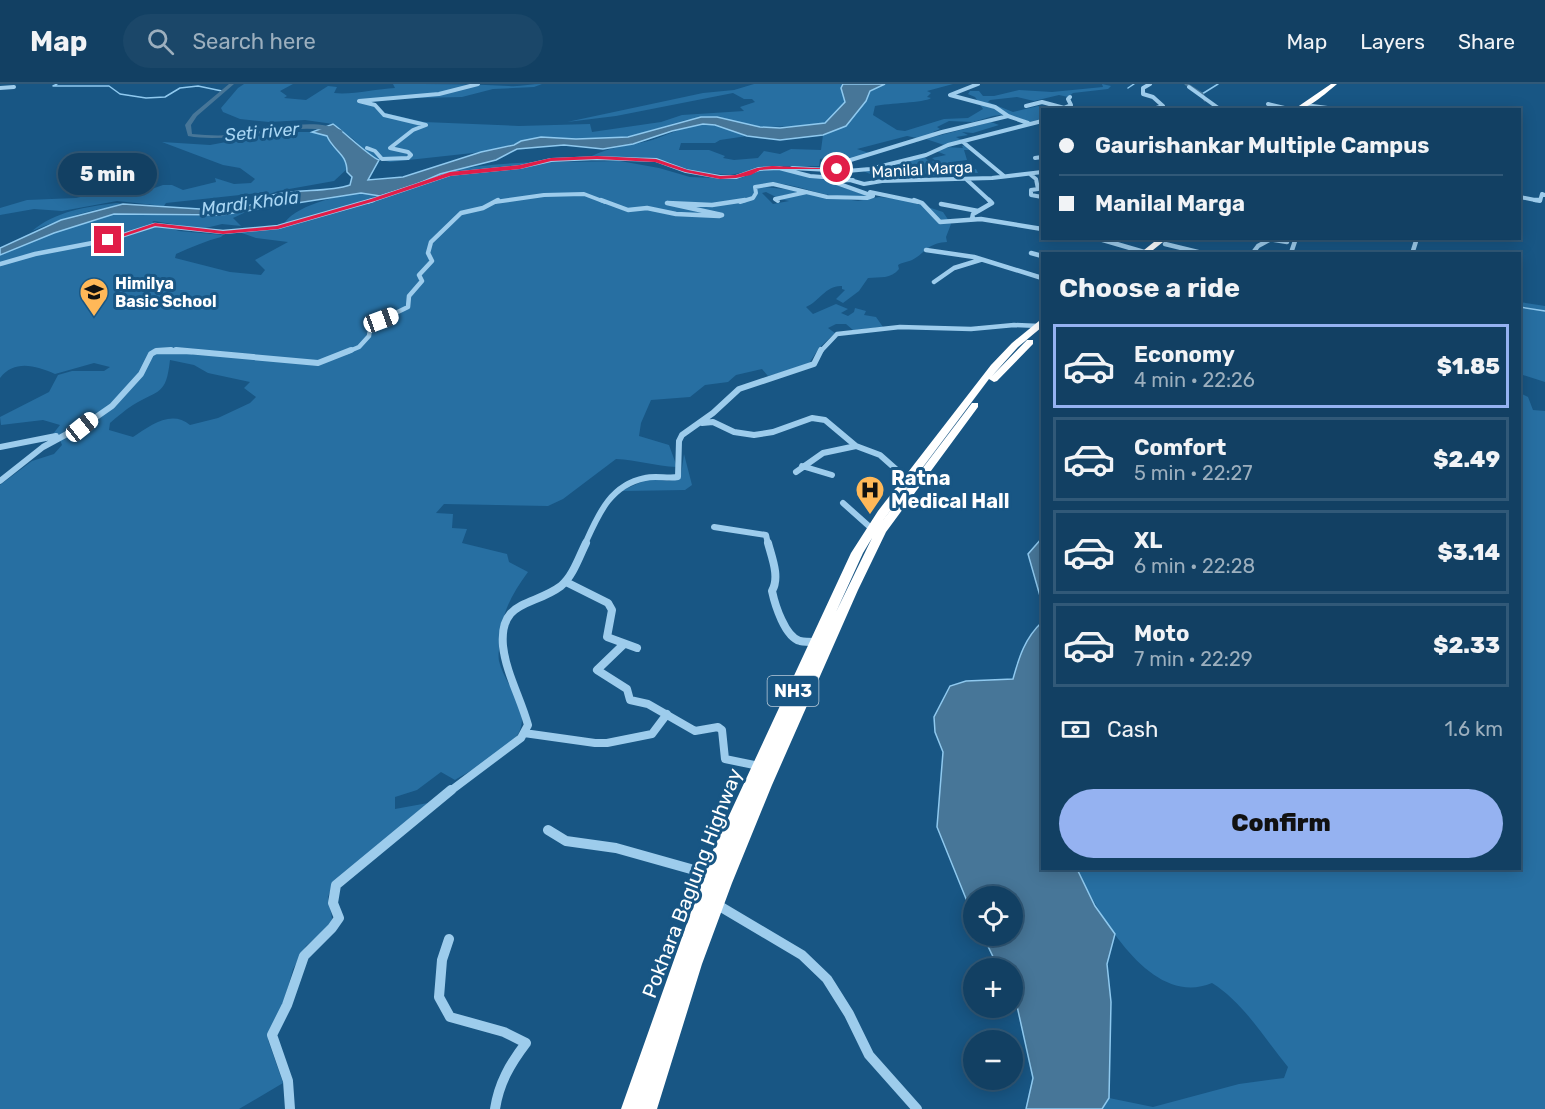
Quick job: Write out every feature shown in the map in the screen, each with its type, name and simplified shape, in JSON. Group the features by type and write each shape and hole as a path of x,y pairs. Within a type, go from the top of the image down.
{"highway":[{"path":"1305,107 1334,84"},
{"path":"1305,107 1340,84"},
{"path":"1148,252 1165,241"},
{"name":"Pokhara Baglung Highway","path":"630,1109 712,875 759,766 857,553 907,479 994,367 1015,345 1041,327"},
{"name":"Pokhara Baglung Highway","path":"648,1109 694,964 716,904 765,785 852,590 881,531 993,382 1041,327"}],"street":[{"path":"0,88 14,87 8,84"},
{"path":"366,148 375,151 382,159 408,158 411,155 408,152 390,148 413,130 426,125 384,115 375,105 359,101 439,94 478,84"},
{"path":"978,84 950,95 995,107 1008,116 1041,127"},
{"path":"1150,84 1143,88 1143,94 1159,101 1162,107 1158,108"},
{"path":"1190,87 1201,94 1205,101 1217,108"},
{"path":"1067,108 1071,105 1068,99 1070,97"},
{"path":"1026,106 1042,102 1064,108"},
{"path":"1268,104 1285,108"},
{"path":"1305,107 1320,108"},
{"path":"826,169 942,132 1008,116"},
{"path":"779,168 847,171 870,169 1030,122 1041,121"},
{"path":"963,142 986,164 1005,177"},
{"path":"1035,158 1041,157"},
{"name":"Manilal Marga","path":"0,264 35,254 108,240 155,225 223,232 278,227 373,200 450,174 520,167 551,160 597,158 656,160 686,171 720,177 736,177 759,169 779,168 810,176 853,180 864,184 882,181 1005,177 1041,172"},
{"path":"1031,175 1036,180 1038,189 1031,190 1031,195 1041,197"},
{"path":"966,179 991,201 991,205 973,214 972,219"},
{"path":"0,447 61,436 82,427 130,387 150,363 151,354 156,351 174,350 318,363 353,350 369,336 370,329 375,323 408,308 409,296 422,281 419,275 432,261 428,253 431,242 440,236 458,215 483,208 495,201 544,195 581,194 628,210 647,208 676,214 716,216 722,215 667,203 732,204 753,198 756,193 755,187 763,184 827,197 873,196 831,181 853,180"},
{"path":"860,191 908,198 922,203 940,222 972,219 994,220 1041,229"},
{"path":"770,196 776,200 809,192"},
{"path":"1521,198 1540,201 1542,195 1545,195"},
{"path":"941,204 978,211"},
{"path":"1103,240 1143,252"},
{"path":"1254,252 1265,240"},
{"path":"1273,240 1287,242"},
{"path":"1292,250 1295,240"},
{"path":"1165,241 1201,252"},
{"path":"1205,252 1211,247"},
{"path":"927,250 958,253 980,260 993,261 1041,278"},
{"path":"1031,253 1041,256"},
{"path":"934,282 954,268 980,260"},
{"path":"290,1109 288,1081 272,1035 290,999 293,981 303,957 315,942 334,929 339,918 333,903 336,885 428,808 508,749 524,733 528,725 525,709 506,662 503,642 506,620 512,611 566,582 608,501 615,492 647,477 667,480 678,477 679,441 682,435 699,424 738,389 813,364 822,348 837,334 900,327 971,329 1014,325 1041,327"},
{"path":"699,424 713,422 734,432 754,435 773,432 812,418 825,420 856,446 876,452 907,479"},
{"path":"0,481 61,436"},
{"path":"796,472 826,450 856,446"},
{"path":"802,466 832,475"},
{"path":"843,503 864,524 872,528"},
{"path":"714,526 766,535 774,566 776,584 772,591 776,608 792,637 800,641 815,642"},
{"path":"566,582 608,603 612,610 607,637 637,648"},
{"path":"624,644 597,670 627,690 630,700 648,704 695,731 718,726 722,730 725,759 759,766"},
{"path":"524,733 607,743 652,734 667,714"},
{"path":"548,830 567,841 616,848 712,875"},
{"path":"716,904 802,954 827,979 849,1014 869,1055 916,1109"},
{"path":"449,939 442,960 439,997 450,1017 504,1032 526,1043 504,1072 497,1087 495,1109"}],"shaded area":[{"path":"244,84 293,84 280,91 287,96 284,98 306,100 328,86 337,87 334,93 356,93 395,88 393,84 513,86 542,84 534,87 493,89 462,97 375,99 371,103 385,113 424,122 519,126 590,124 592,132 661,122 682,115 744,111 740,107 755,102 733,93 616,116 567,122 703,93 734,90 754,84 843,84 841,89 845,102 825,123 760,127 717,117 686,120 628,137 576,139 541,137 482,152 390,162 373,158 333,124 305,120 269,122 240,119 223,112 221,108"},
{"path":"843,84 885,84 870,91 866,101 846,126 823,135 780,140 747,136 715,125 703,124 633,144 603,149 564,145 517,149 496,160 440,174 380,196 361,193 221,215 114,214 54,233 0,255 0,248 61,220 123,204 200,209 233,204 247,206 276,197 273,195 350,185 352,177 347,172 343,156 327,136 312,132 333,124 379,160 368,180 403,177 481,152 541,137 576,139 628,137 701,117 717,117 760,127 780,128 825,123 845,102 841,88"},
{"path":"885,84 953,84 927,91 931,93 927,97 931,98 927,100 875,106 873,115 897,130 905,131 944,119 968,118 983,109 975,97 968,94 970,91 979,91 983,96 994,96 1019,90 1052,92 1103,87 1102,84 1111,86 1108,89 1073,93 1068,97 1059,95 1034,101 1017,97 990,100 988,102 1013,112 1038,106 1045,108 1041,108 1041,119 1030,122 1007,114 973,122 949,121 937,127 940,129 933,132 936,134 922,139 907,136 857,149 872,154 849,160 838,156 820,159 819,166 767,167 730,175 689,171 669,162 640,157 584,160 610,149 652,140 688,127 703,125 720,126 747,136 720,140 715,143 681,143 679,150 709,150 725,156 723,158 734,160 758,158 764,151 780,154 791,149 821,150 823,135 837,129 851,118 870,91"},
{"path":"991,122 999,125 973,133 962,132 968,135 956,137 964,141 944,145 926,139"},
{"path":"281,132 312,132 327,136 332,146 347,161 347,169 334,181 267,195 267,192 166,203 164,206 117,201 62,211 34,209 0,215 0,208 27,200 143,192 163,185 172,185 183,190 216,182 215,178 234,184 251,183 255,179 240,168 223,165 162,142 210,145"},
{"path":"966,145 972,150 964,150 967,160 951,162 964,170 976,169 978,173 938,172 940,176 904,170 908,174 884,176 873,175 862,170 893,170 890,167 898,165 894,163 923,156 930,162 936,161 932,158 946,155 936,151 945,147 963,148 962,146"},
{"path":"620,161 659,168 690,177 738,179 759,171 777,169 827,179 830,183 868,196 829,195 772,183 754,186 803,191 776,197 766,192 762,193 773,204 789,201 780,199 807,193 858,201 879,197 906,200 943,212 951,224 946,237 947,242 932,246 912,260 898,265 899,269 892,274 885,277 868,278 859,291 843,303 836,299 845,290 842,286 836,286 806,307 813,314 836,304 848,309 841,313 848,316 854,312 855,308 866,311 864,315 876,317 883,327 853,330 846,324 836,324 828,328 835,333 819,348 808,365 768,376 762,369 736,375 728,382 705,385 690,397 651,400 641,423 639,436 669,445 677,467 616,459 563,499 548,506 444,504 436,513 453,514 452,528 467,529 462,543 507,554 509,562 528,572 512,597 505,614 499,654 502,670 519,703 522,721 520,730 510,744 501,751 455,780 441,772 417,790 395,797 395,809 428,803 333,883 328,897 331,925 306,946 293,969 283,1005 268,1040 283,1083 239,1109 0,1109 0,485 32,461 54,454 62,445 60,440 49,439 60,425 43,420 1,425 0,417 49,392 58,375 72,371 104,371 110,367 94,363 55,374 33,367 19,366 12,368 0,378 0,255 54,233 114,214 199,216 248,211 233,218 241,226 222,224 202,229 152,222 179,231 223,235 176,254 175,258 230,272 261,275 265,270 255,260 288,242 256,238 239,232 283,226 296,213 317,203 360,193 382,195 398,191 435,175 464,169 531,162","holes":["170,360 194,365 208,373 250,382 244,388 256,397 250,403 218,418 190,425 183,420 168,419 153,424 133,437 109,430 110,423 121,414 160,390 166,380"]},
{"path":"116,203 141,205 85,212 32,231 61,214"},
{"path":"1521,302 1545,306 1545,382 1521,374"},
{"path":"1521,394 1528,397 1533,410 1545,411 1545,1109 1102,1109 1109,1098 1153,1107 1239,1084 1284,1078 1288,1067 1244,1011 1212,983 1189,987 1168,982 1148,970 1113,932 1078,870 1521,870"},
{"path":"684,454 692,485 685,490 621,491 648,479 669,481 678,478 681,475"},
{"path":"1041,539 1041,600 1028,554"},
{"path":"1041,623 1041,870 1077,870 1095,906 1115,934 1107,964 1111,1002 1109,1098 1102,1109 1026,1109 1033,1078 1020,1018 1023,1018 1023,958 994,958 988,946 1023,946 1023,886 963,886 963,891 937,827 943,752 935,732 934,717 950,686 966,681 1013,679 1023,648"}],"waterway":[{"path":"57,84 53,86 109,86 120,94 146,98 165,97 180,88 198,86 222,91"},
{"name":"Seti river","path":"232,84 195,115 188,125 190,135 231,137 302,126 328,127 340,131"},
{"path":"1128,88 1134,84"},
{"path":"1186,84 1202,94 1205,100"},
{"path":"1202,94 1218,84"},
{"path":"1521,307 1545,311"}],"place":[{"name":"Himilya Basic School","path":"94,318"},
{"name":"Ratna Medical Hall","path":"870,516"}],"route":[{"path":"108,240 155,225 203,232 278,227 373,200 450,174 520,167 551,160 597,158 656,160 682,170 720,177 736,177 753,173 759,169 786,167 837,169"}],"water label":[{"name":"Mardi Khola","path":"250,203"}]}
